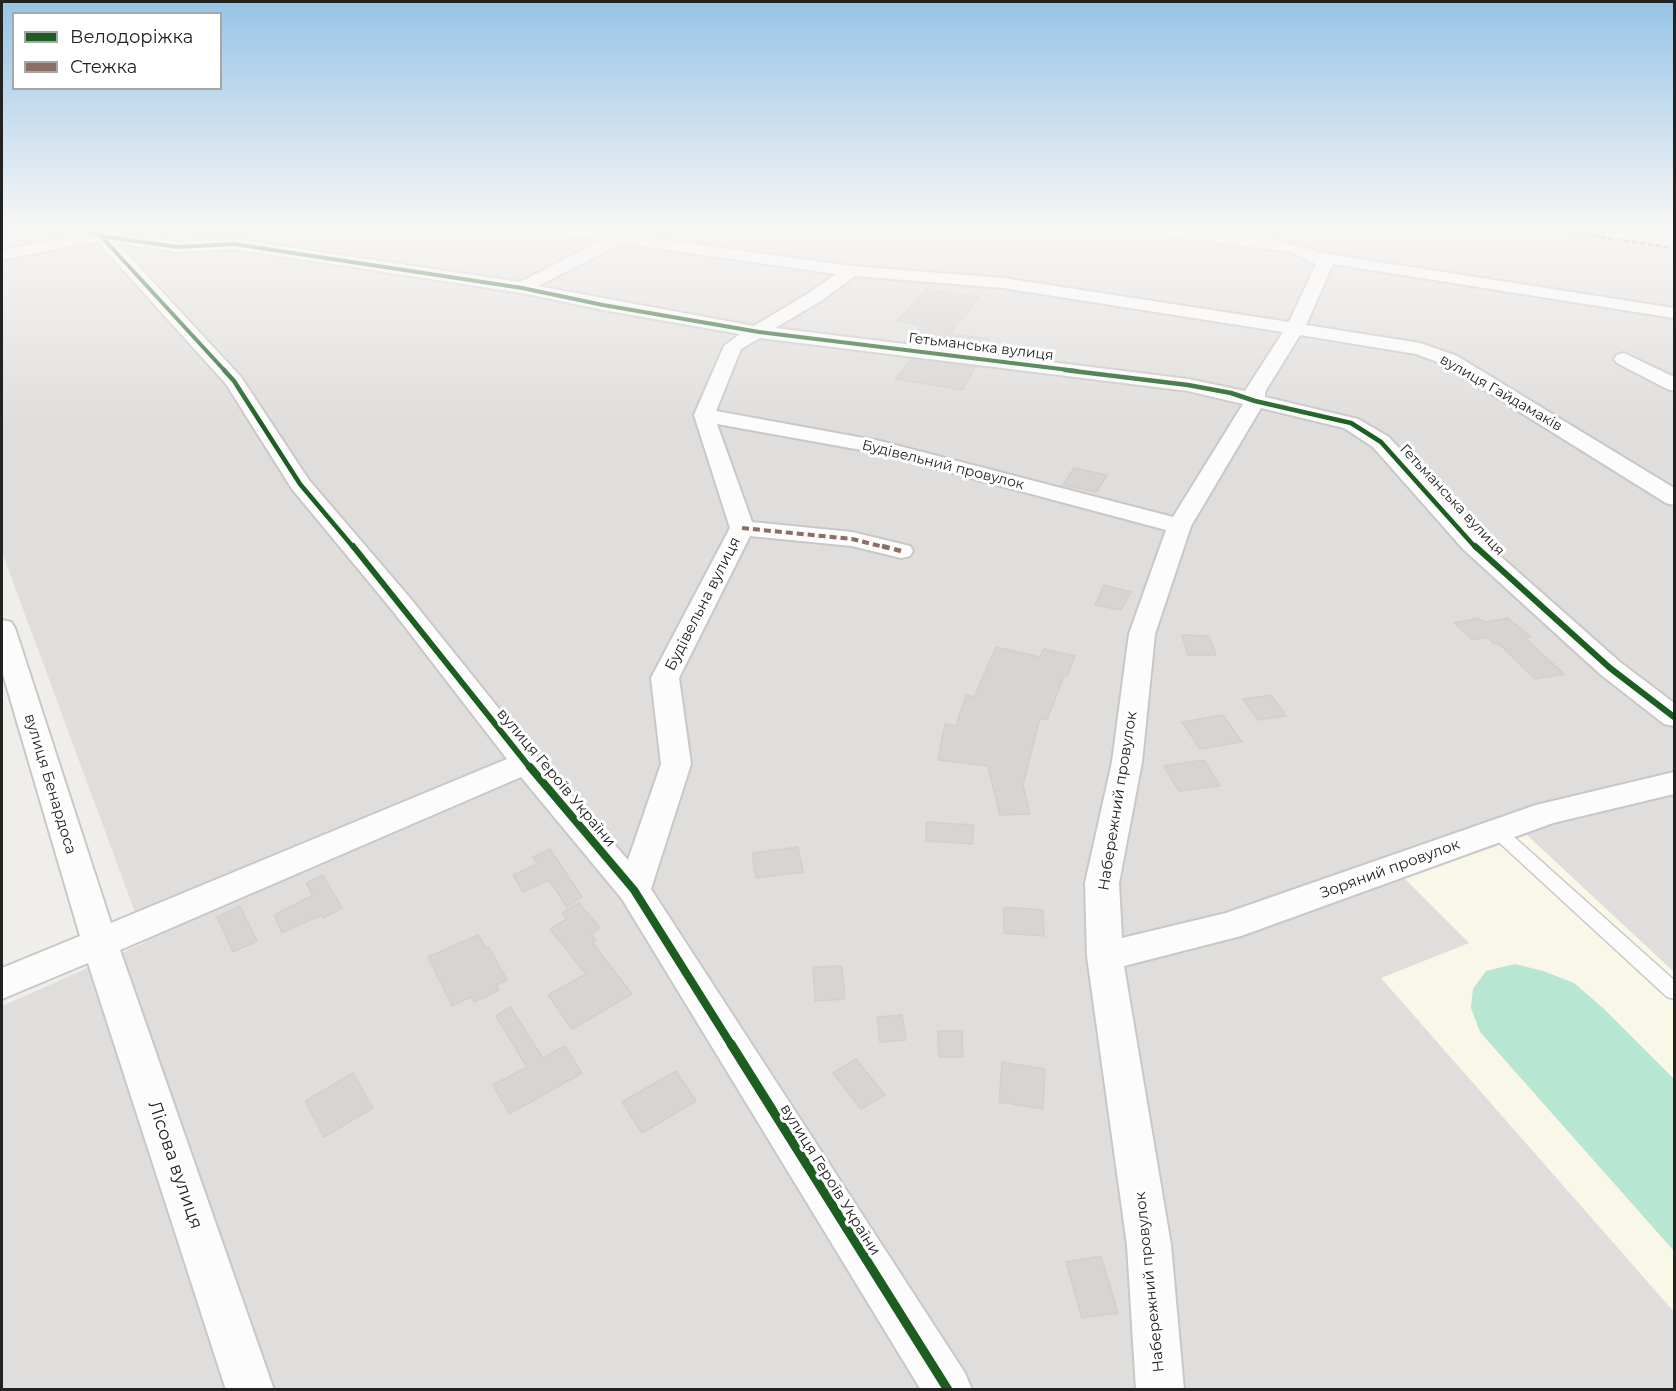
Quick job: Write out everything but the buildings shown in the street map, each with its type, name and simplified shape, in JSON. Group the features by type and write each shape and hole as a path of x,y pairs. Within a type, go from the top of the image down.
{"street":[{"name":"вулиця Героїв України","path":"156,295 234,381 300,484 401,604 526,763 634,890 948,1389"},
{"name":"Гетьманська вулиця","path":"554,295 759,332 1188,385 1231,393 1255,401 1351,423 1382,442 1472,544 1610,668 1674,717"},
{"path":"704,415 733,346 817,295"},
{"name":"вулиця Гайдамаків","path":"1088,295 1420,349 1450,360 1674,498"},
{"name":"Набережний провулок","path":"1160,1389 1149,1245 1106,956 1102,883 1127,762 1142,634 1179,526 1255,401 1255,392 1294,330 1310,295"},
{"path":"1563,295 1674,313"},
{"path":"1624,358 1674,385"},
{"name":"Будівельний провулок","path":"704,415 880,447 1179,526"},
{"name":"Будівельна вулиця","path":"634,890 676,764 666,678 742,528 704,415"},
{"name":"Будівельна вулиця","path":"742,528 852,539 901,551"},
{"name":"вулиця Бенардоса","path":"2,628 99,941"},
{"path":"2,984 99,941 526,763"},
{"name":"Зоряний провулок","path":"1106,956 1229,926 1547,813 1674,783"},
{"name":"Лісова вулиця","path":"99,941 250,1389"}],"lane":[{"path":"1497,831 1674,991"}],"shaded area":[{"path":"2,295 1674,295 1674,1389 2,1389 2,1006 146,942 2,552"},
{"path":"1527,835 1674,972 1674,1312 1381,978 1469,943 1404,878"}],"green space":[{"path":"1515,964 1543,971 1574,983 1603,1008 1674,1079 1674,1251 1480,1032 1471,1008 1473,989 1486,971"}],"marked path":[{"path":"742,528 852,539 901,551"}],"cycle path":[{"path":"155,295 234,381 300,484 401,604 526,763 634,890 948,1390"},
{"path":"555,295 759,332 1188,385 1231,393 1255,401 1351,423 1381,442 1472,544 1610,668 1674,717"}]}
